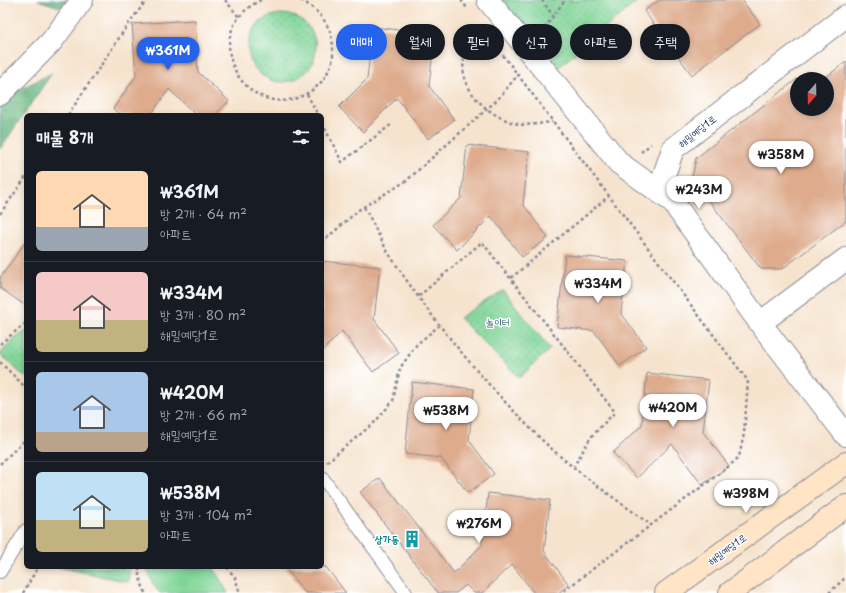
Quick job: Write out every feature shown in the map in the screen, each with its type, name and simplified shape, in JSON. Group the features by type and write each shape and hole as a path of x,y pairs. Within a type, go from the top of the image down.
{"street":[{"path":"0,94 52,41 82,0"},
{"path":"479,6 512,36"},
{"name":"해밀예당1로","path":"846,16 673,149 664,175 672,202 760,323 846,435"},
{"path":"536,60 619,163 672,202"},
{"path":"760,323 846,259"},
{"name":"해밀예당1로","path":"666,593 846,463"},
{"path":"730,593 846,506"}],"lane":[{"path":"324,480 406,593"},
{"path":"0,572 24,533"}],"path":[{"path":"69,113 128,23 147,0"},
{"path":"225,0 239,17"},
{"path":"261,0 250,5 239,17 231,33 229,51 232,68 242,83 256,94 272,100 290,100 307,94 320,84 329,69 334,53 332,36 326,20 314,8 301,0"},
{"path":"462,0 479,6"},
{"path":"542,0 553,16"},
{"path":"547,24 565,0"},
{"path":"504,56 517,76 748,381 744,434 739,457 728,467 562,593"},
{"path":"465,60 464,78 472,95 494,115 520,124 553,122"},
{"path":"324,240 364,207 406,181 498,99 517,76 524,60"},
{"path":"307,94 317,113"},
{"path":"324,127 342,162 392,124"},
{"path":"634,154 640,153 653,144"},
{"path":"0,214 24,180"},
{"path":"511,278 609,196"},
{"path":"364,207 392,259 440,325 495,390 527,425 574,466 651,525"},
{"path":"419,296 482,242 615,412 591,437 574,466"},
{"path":"0,344 24,325"},
{"path":"324,464 375,422 393,401 400,368 417,344 440,325"},
{"path":"0,362 24,386"},
{"path":"0,464 24,441"},
{"path":"23,593 37,569"},
{"path":"139,569 139,575 145,593"},
{"path":"229,569 235,578 240,593"},
{"path":"829,593 846,577"}],"green space":[{"path":"38,0 67,0 62,8"},
{"path":"497,0 639,0 610,24 570,24 570,58 554,71 545,60 562,60 562,24 516,24"},
{"path":"282,14 295,17 306,24 313,35 316,48 313,61 306,72 295,79 282,82 269,79 258,72 251,61 248,48 251,35 258,24 269,17"},
{"path":"52,73 0,149 0,99"},
{"name":"놀이터","path":"503,290 550,349 519,378 459,318"},
{"path":"24,332 24,376 0,354 12,341"},
{"path":"68,569 130,569 128,582"},
{"path":"147,569 214,569 228,593 160,593 154,586"}],"building":[{"path":"659,0 742,0 760,24 692,75 681,60 690,60 690,24 654,24 644,11"},
{"path":"195,20 198,72 229,101 217,113 194,113 169,89 152,113 119,113 113,109 136,76 132,24"},
{"path":"387,29 395,29 395,60 432,60 429,86 454,120 428,139 397,98 363,132 339,107 367,79 369,60 387,60"},
{"path":"846,62 846,221 782,269 761,269 692,178 696,158 790,84 790,116 834,116 834,72 832,72"},
{"path":"467,145 529,152 523,204 548,238 522,257 491,216 457,250 433,225 461,198"},
{"path":"24,244 24,305 0,288 0,278"},
{"path":"565,255 627,261 621,313 646,347 620,366 594,331 557,327"},
{"path":"324,261 380,267 374,319 399,353 373,372 342,331 324,349"},
{"path":"647,373 709,380 703,432 729,466 702,485 672,444 637,478 613,453 642,425"},
{"path":"412,382 474,389 469,440 494,474 468,493 441,458 405,454"},
{"path":"380,478 454,573 482,545 488,493 550,500 544,551 569,585 558,593 534,593 512,564 482,593 474,593 466,585 456,593 438,593 360,492"},
{"path":"324,567 326,567 346,593 305,593 287,569 324,569"}],"place":[{"name":"상가동","path":"412,539"}]}
